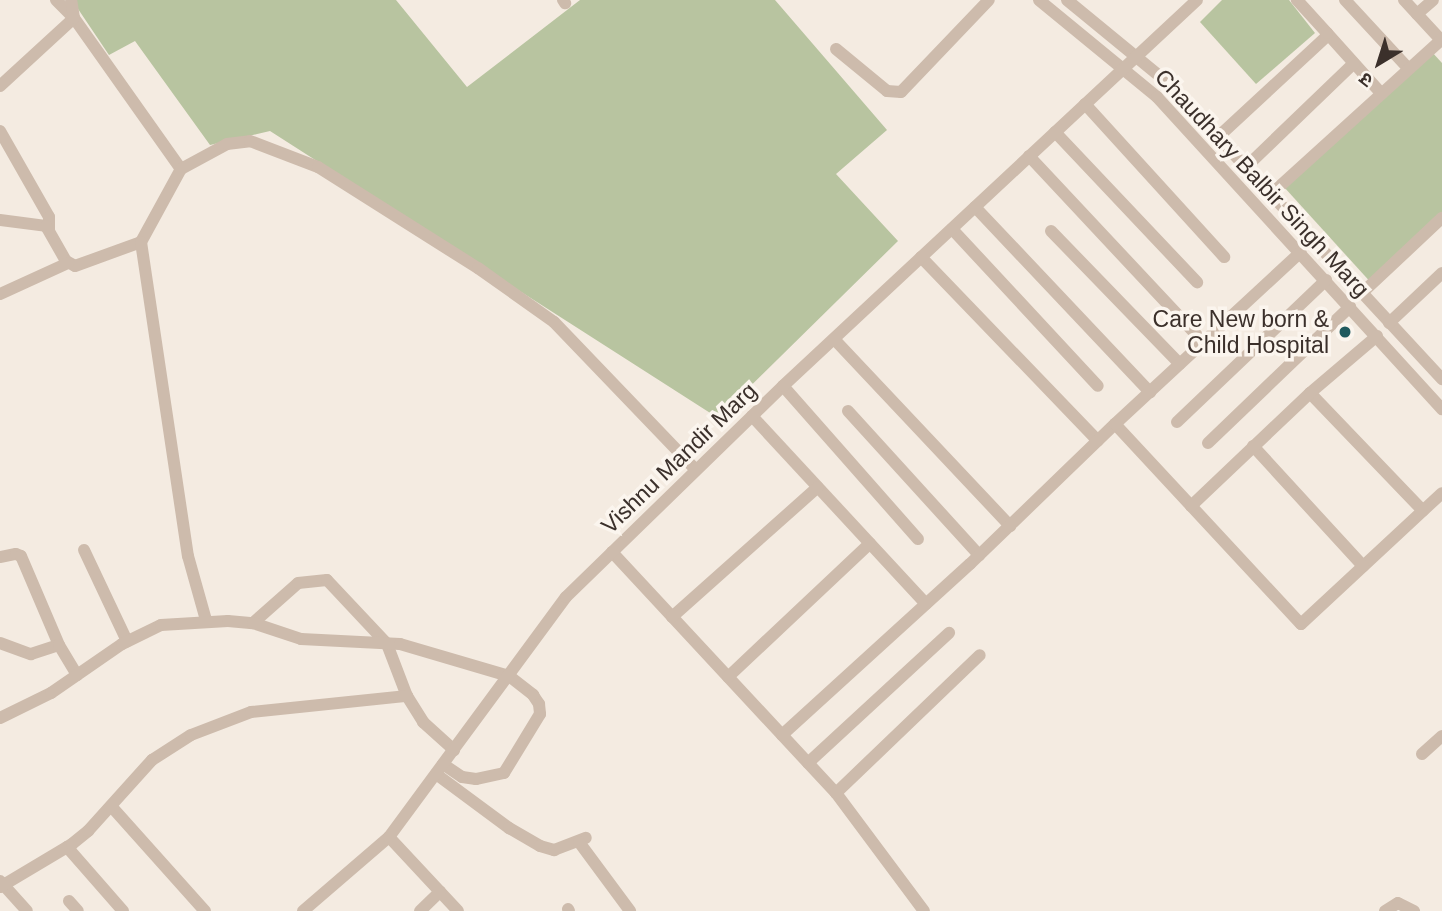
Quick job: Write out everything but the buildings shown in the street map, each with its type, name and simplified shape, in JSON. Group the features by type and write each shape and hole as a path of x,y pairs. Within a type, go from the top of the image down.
{"street":[{"path":"56,0 74,18 181,169"},
{"path":"71,0 74,18"},
{"path":"836,49 887,90 901,92 989,0"},
{"name":"Chaudhary Balbir Singh Marg","path":"1039,0 1157,97 1442,409"},
{"name":"Chaudhary Balbir Singh Marg","path":"1067,0 1167,82 1442,379"},
{"name":"Vishnu Mandir Marg","path":"303,911 389,837 566,597 783,386 1197,0"},
{"path":"1297,0 1380,92"},
{"path":"1345,0 1408,68"},
{"path":"1270,195 1380,92 1442,40 1404,0"},
{"path":"1417,15 1433,0"},
{"path":"0,86 74,18"},
{"path":"1218,137 1327,33"},
{"path":"1245,168 1354,63"},
{"path":"1085,104 1224,257"},
{"path":"0,131 49,217 49,229 68,263 75,266 141,242"},
{"path":"1055,131 1197,282"},
{"path":"206,620 188,556 141,242 181,169 240,140 318,167 478,268 554,322 696,470"},
{"path":"1029,156 1203,342"},
{"path":"975,207 1150,392"},
{"path":"1362,293 1442,218"},
{"path":"0,220 40,224 49,229"},
{"path":"952,229 1098,386"},
{"path":"1051,231 1180,364"},
{"path":"782,735 979,555 1115,424 1301,252"},
{"path":"921,257 1098,442"},
{"path":"0,294 68,263"},
{"path":"1389,323 1442,273"},
{"path":"1177,422 1326,280"},
{"path":"1208,443 1350,307"},
{"path":"1191,506 1310,393 1377,336"},
{"path":"834,339 1010,526"},
{"path":"783,386 918,539"},
{"path":"1310,393 1423,511"},
{"path":"848,411 979,555"},
{"path":"752,416 926,604"},
{"path":"1115,424 1301,624 1442,493"},
{"path":"1253,446 1363,566"},
{"path":"672,617 818,487"},
{"path":"728,677 870,543"},
{"path":"84,550 127,641"},
{"path":"612,552 836,793 923,911"},
{"path":"0,557 16,554 21,556 59,645 77,675"},
{"path":"253,623 298,583 327,580 387,644 407,696 423,722 454,750"},
{"path":"0,718 51,693 127,641 161,625 206,620 253,623 301,639 400,644 509,676 533,695 539,704 535,726 504,773 488,779 462,777 440,769"},
{"path":"808,763 949,633"},
{"path":"0,643 31,654 59,645"},
{"path":"836,793 980,655"},
{"path":"27,911 1,885 88,831 166,748 191,735 251,712 407,696"},
{"path":"1422,754 1442,736"},
{"path":"440,769 509,828 540,846 554,850 582,840 630,911"},
{"path":"111,806 205,911"},
{"path":"389,837 458,911"},
{"path":"66,847 123,911"},
{"path":"419,911 440,892"},
{"path":"1385,911 1398,903 1414,911"}],"green space":[{"path":"72,0 396,0 467,87 580,0 775,0 887,130 836,174 898,241 718,418 270,131 210,145 135,41 109,55"},
{"path":"1222,0 1289,0 1315,33 1256,84 1200,22"},
{"path":"1431,51 1442,63 1442,223 1374,286 1284,187"}],"place":[{"name":"Care New born & Child Hospital","path":"1345,332"}]}
